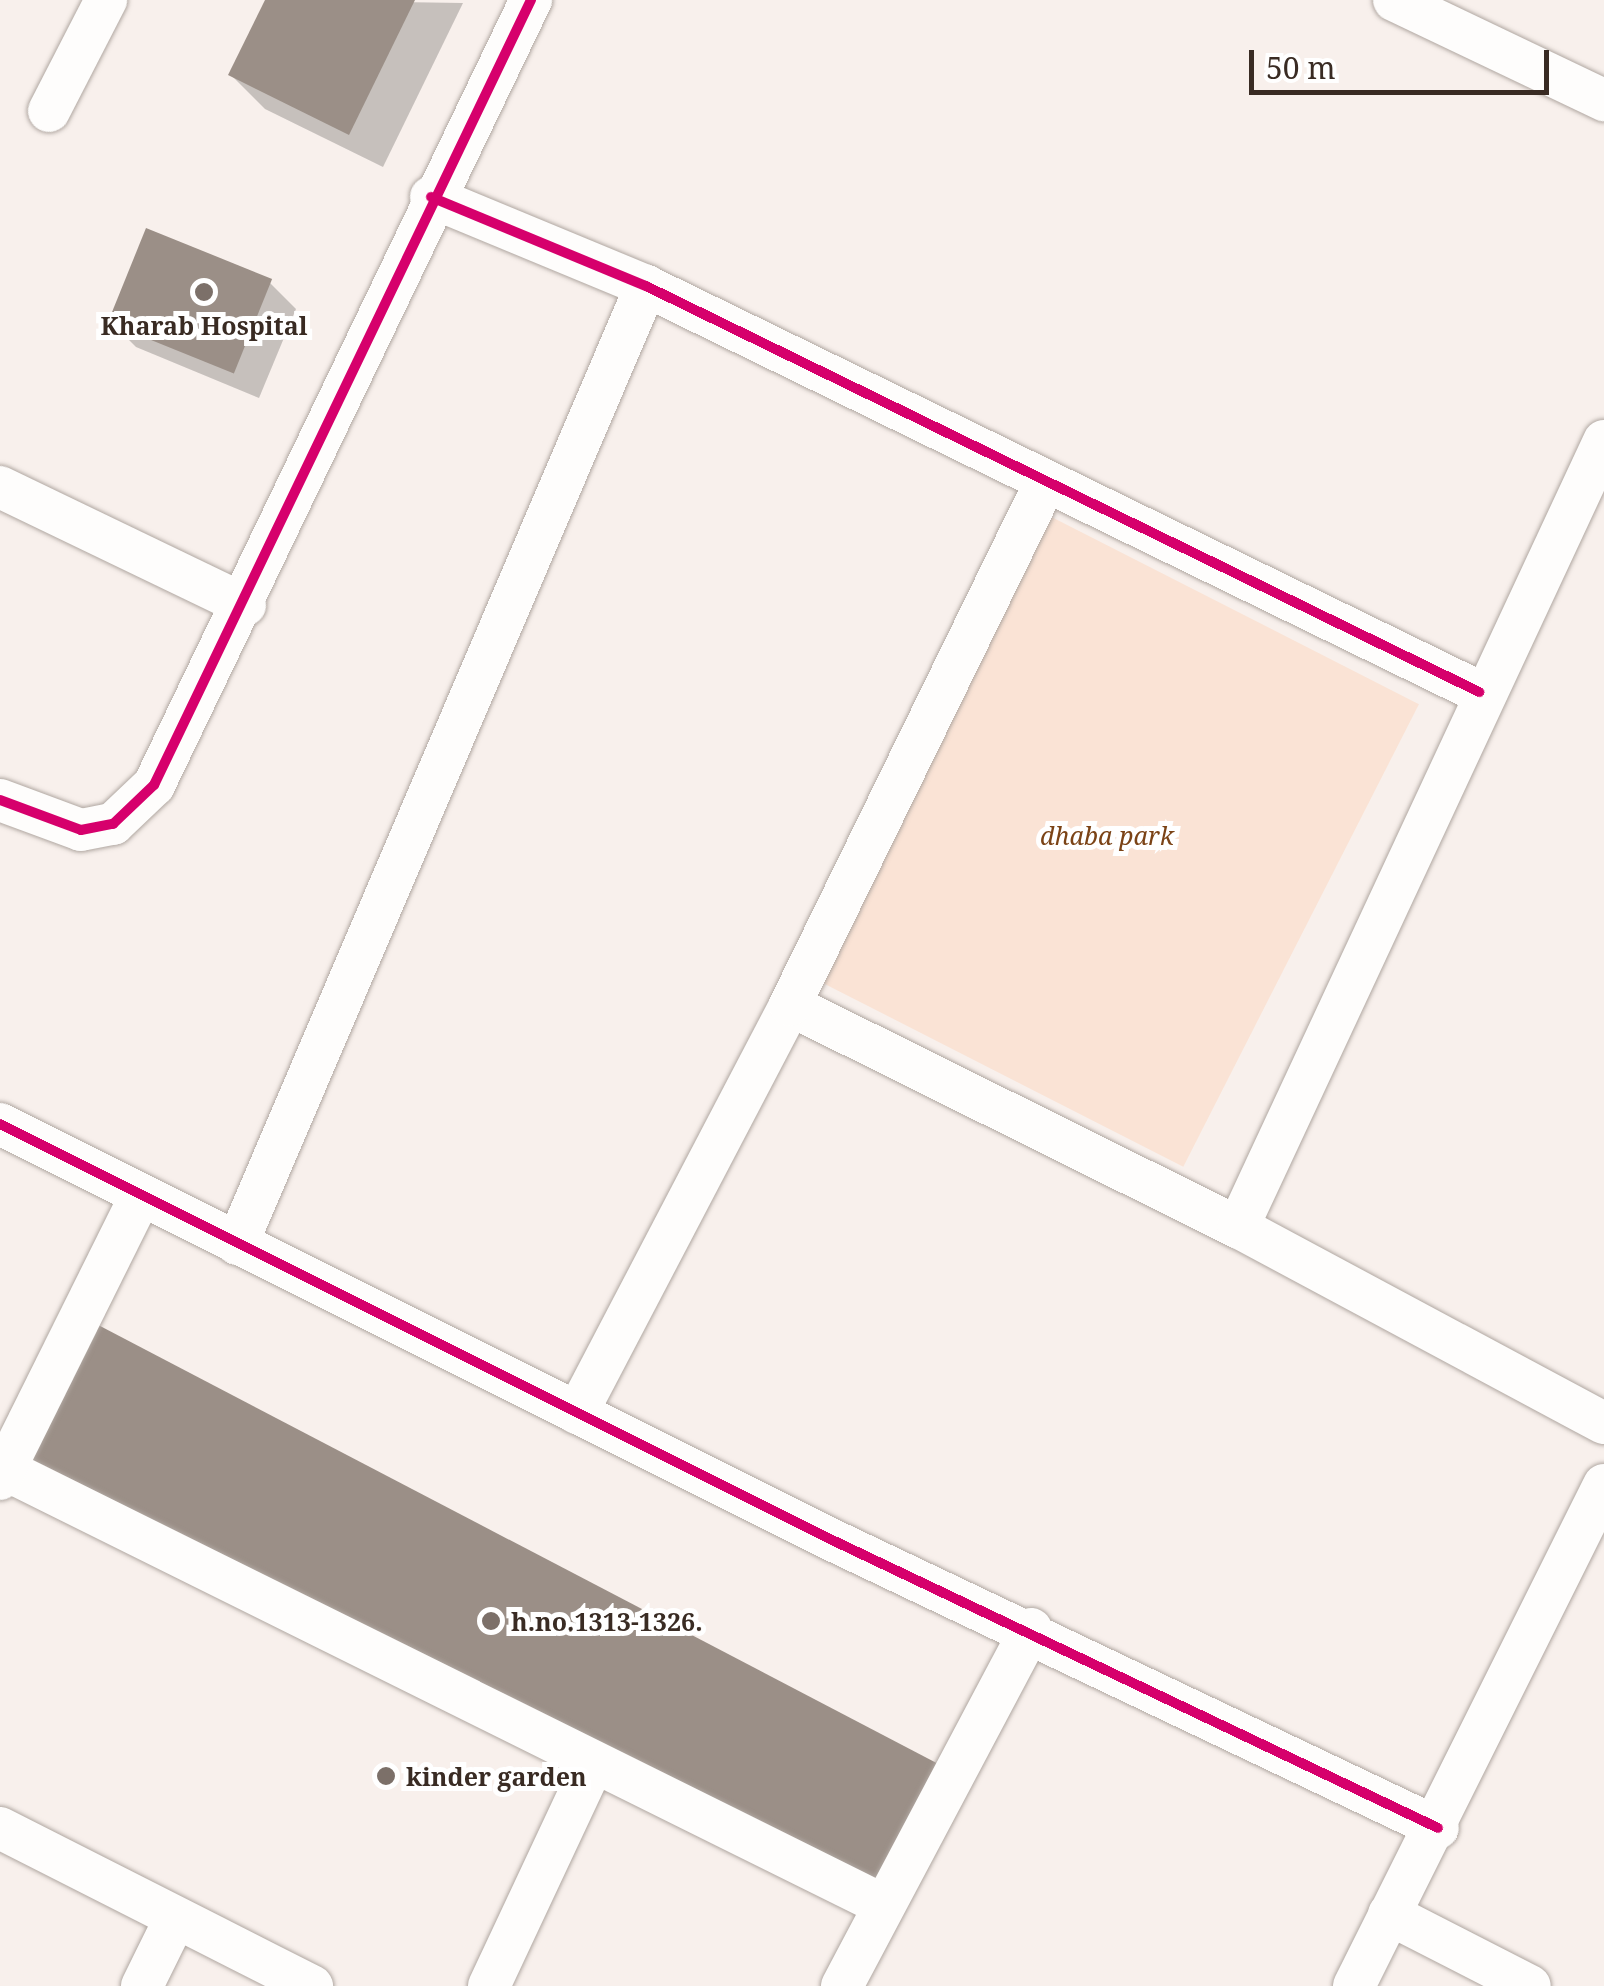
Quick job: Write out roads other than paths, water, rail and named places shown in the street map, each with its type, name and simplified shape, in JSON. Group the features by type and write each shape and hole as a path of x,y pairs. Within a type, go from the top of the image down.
{"street":[{"path":"49,111 106,0"},
{"path":"0,800 56,827 113,824 154,785 245,604 431,197 531,0"},
{"path":"1394,0 1604,100"},
{"path":"431,197 646,286 1480,692"},
{"path":"236,1244 646,286"},
{"path":"1238,1226 1480,692 1604,441"},
{"path":"577,1413 790,1006 1046,481"},
{"path":"0,486 245,604"},
{"path":"790,1006 1238,1226 1604,1423"},
{"path":"0,1124 577,1413 1438,1828"},
{"path":"141,1195 2,1472 882,1904"},
{"path":"1354,1986 1438,1828 1604,1485"},
{"path":"842,1986 882,1904 1031,1629"},
{"path":"489,1986 594,1762"},
{"path":"0,1828 174,1921 312,1986"},
{"path":"1389,1914 1530,1986"},
{"path":"142,1986 174,1921"}],"place":[{"name":"Kharab Hospital","path":"204,292"},
{"name":"h.no.1313-1326.","path":"491,1621"},
{"name":"kinder garden","path":"386,1776"}],"park label":[{"name":"dhaba park","path":"1107,835"}]}
